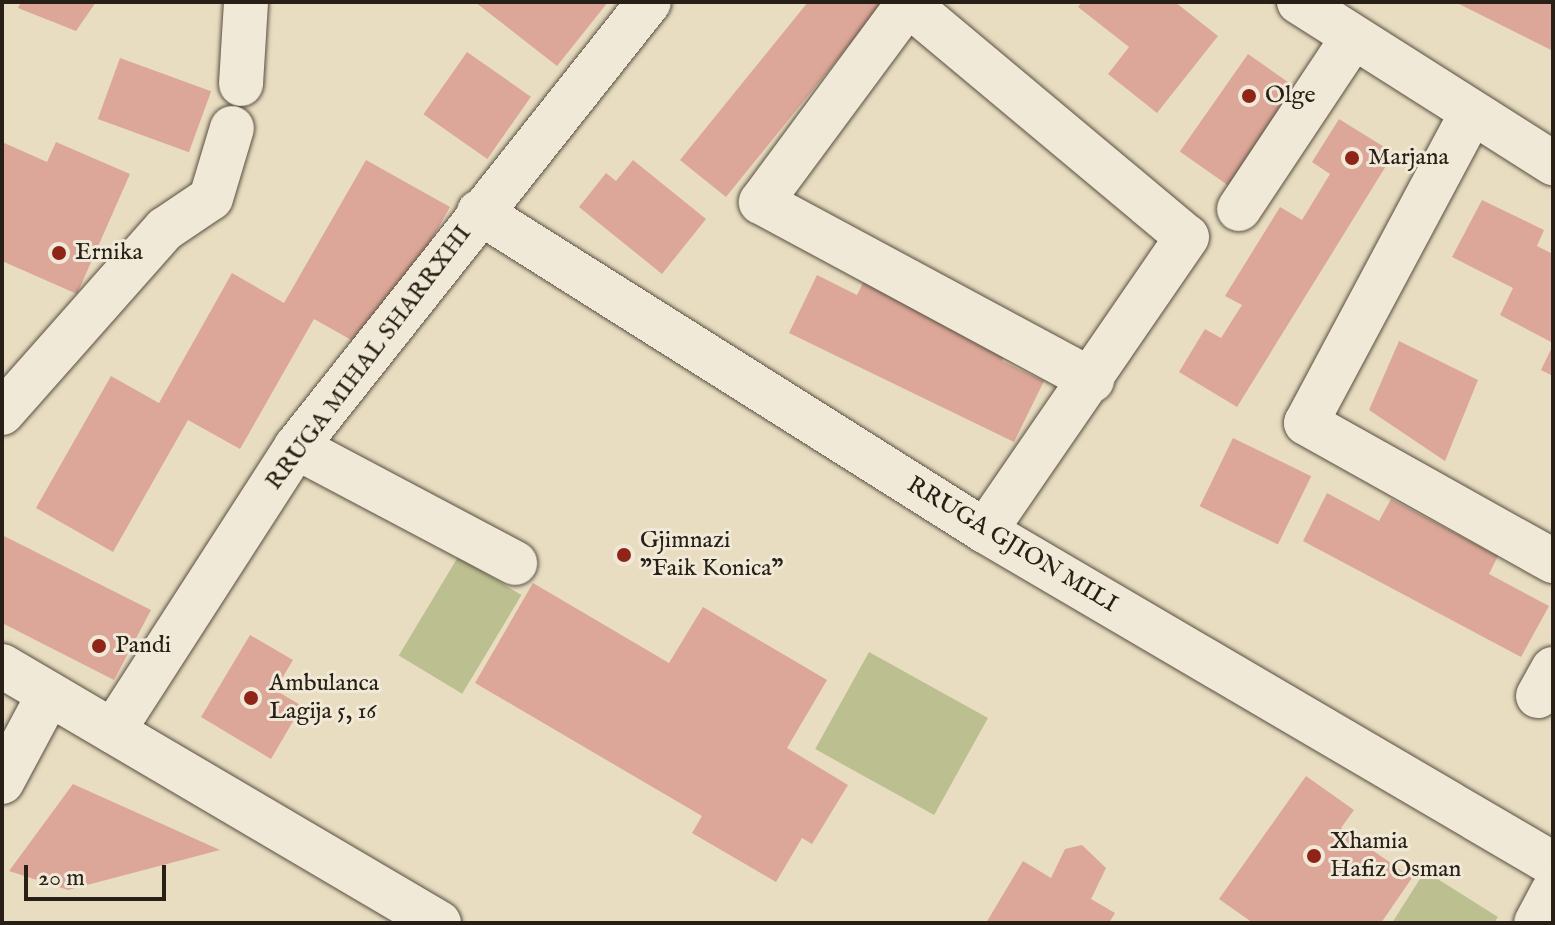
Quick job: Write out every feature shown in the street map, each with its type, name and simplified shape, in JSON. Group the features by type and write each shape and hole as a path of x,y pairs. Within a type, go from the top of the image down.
{"street":[{"path":"241,84 246,2"},
{"name":"RRUGA MIHAL SHARRXHI","path":"113,731 296,447 479,212 649,2"},
{"path":"1299,2 1471,114 1552,161"},
{"path":"985,531 1092,380 1187,237 909,3 761,202 1092,380"},
{"path":"1239,209 1352,39"},
{"path":"1471,114 1306,423 1553,561"},
{"path":"2,413 165,229 211,198 232,128"},
{"name":"RRUGA GJION MILI","path":"479,212 985,531 1553,864"},
{"path":"296,447 515,563"},
{"path":"2,666 439,923"},
{"path":"2,782 49,694"},
{"path":"1536,923 1553,891"}],"green space":[{"path":"458,557 521,595 462,694 399,656"},
{"path":"869,652 988,718 934,815 815,749"},
{"path":"1425,871 1498,917 1494,923 1392,923"}],"building":[{"path":"21,2 96,2 76,31 18,8"},
{"path":"475,2 608,2 557,66"},
{"path":"808,2 884,2 726,197 680,160"},
{"path":"1082,2 1175,2 1218,36 1157,113 1108,74 1129,47 1078,7"},
{"path":"1553,2 1553,51 1459,4"},
{"path":"467,52 531,97 487,159 423,114"},
{"path":"1248,54 1300,91 1232,188 1180,151"},
{"path":"120,58 211,91 189,152 98,119"},
{"path":"1339,119 1394,153 1237,407 1179,372 1205,329 1221,338 1242,305 1225,296 1280,207 1302,220 1330,174 1312,162"},
{"path":"2,142 47,162 56,142 130,174 77,294 2,261"},
{"path":"366,160 450,207 369,350 314,319 240,449 188,420 113,552 36,508 111,376 159,403 232,273 284,303"},
{"path":"633,160 706,219 662,274 579,207 606,173 616,181"},
{"path":"1482,200 1544,230 1537,246 1553,254 1553,343 1500,315 1513,288 1452,257"},
{"path":"869,271 1012,341 1002,361 1044,381 1014,442 789,333 817,275 857,295"},
{"path":"1399,341 1478,380 1445,461 1369,410"},
{"path":"1553,345 1553,376 1541,370"},
{"path":"1233,438 1311,476 1278,544 1200,506"},
{"path":"1327,493 1379,521 1391,499 1498,556 1489,574 1549,606 1521,657 1303,541"},
{"path":"2,535 151,610 114,680 2,623"},
{"path":"533,583 669,663 703,607 827,680 787,748 848,785 812,844 802,838 776,882 692,833 702,816 475,683"},
{"name":"Ambulanca Lagija 5, 16","path":"250,635 293,660 275,690 302,706 271,759 201,717"},
{"name":"Xhamia Hafiz Osman","path":"1306,776 1354,810 1341,828 1412,878 1381,923 1253,923 1219,899"},
{"path":"73,784 220,850 68,890 9,871"},
{"path":"1082,845 1106,868 1091,899 1115,913 1109,923 986,923 1023,861 1051,878 1065,849"}],"place":[{"name":"Olge","path":"1249,96"},
{"name":"Marjana","path":"1352,158"},
{"name":"Ernika","path":"59,253"},
{"name":"Gjimnazi \"Faik Konica\"","path":"624,555"},
{"name":"Pandi","path":"99,646"},
{"name":"Ambulanca Lagija 5, 16","path":"251,698"},
{"name":"Xhamia Hafiz Osman","path":"1314,856"}]}
